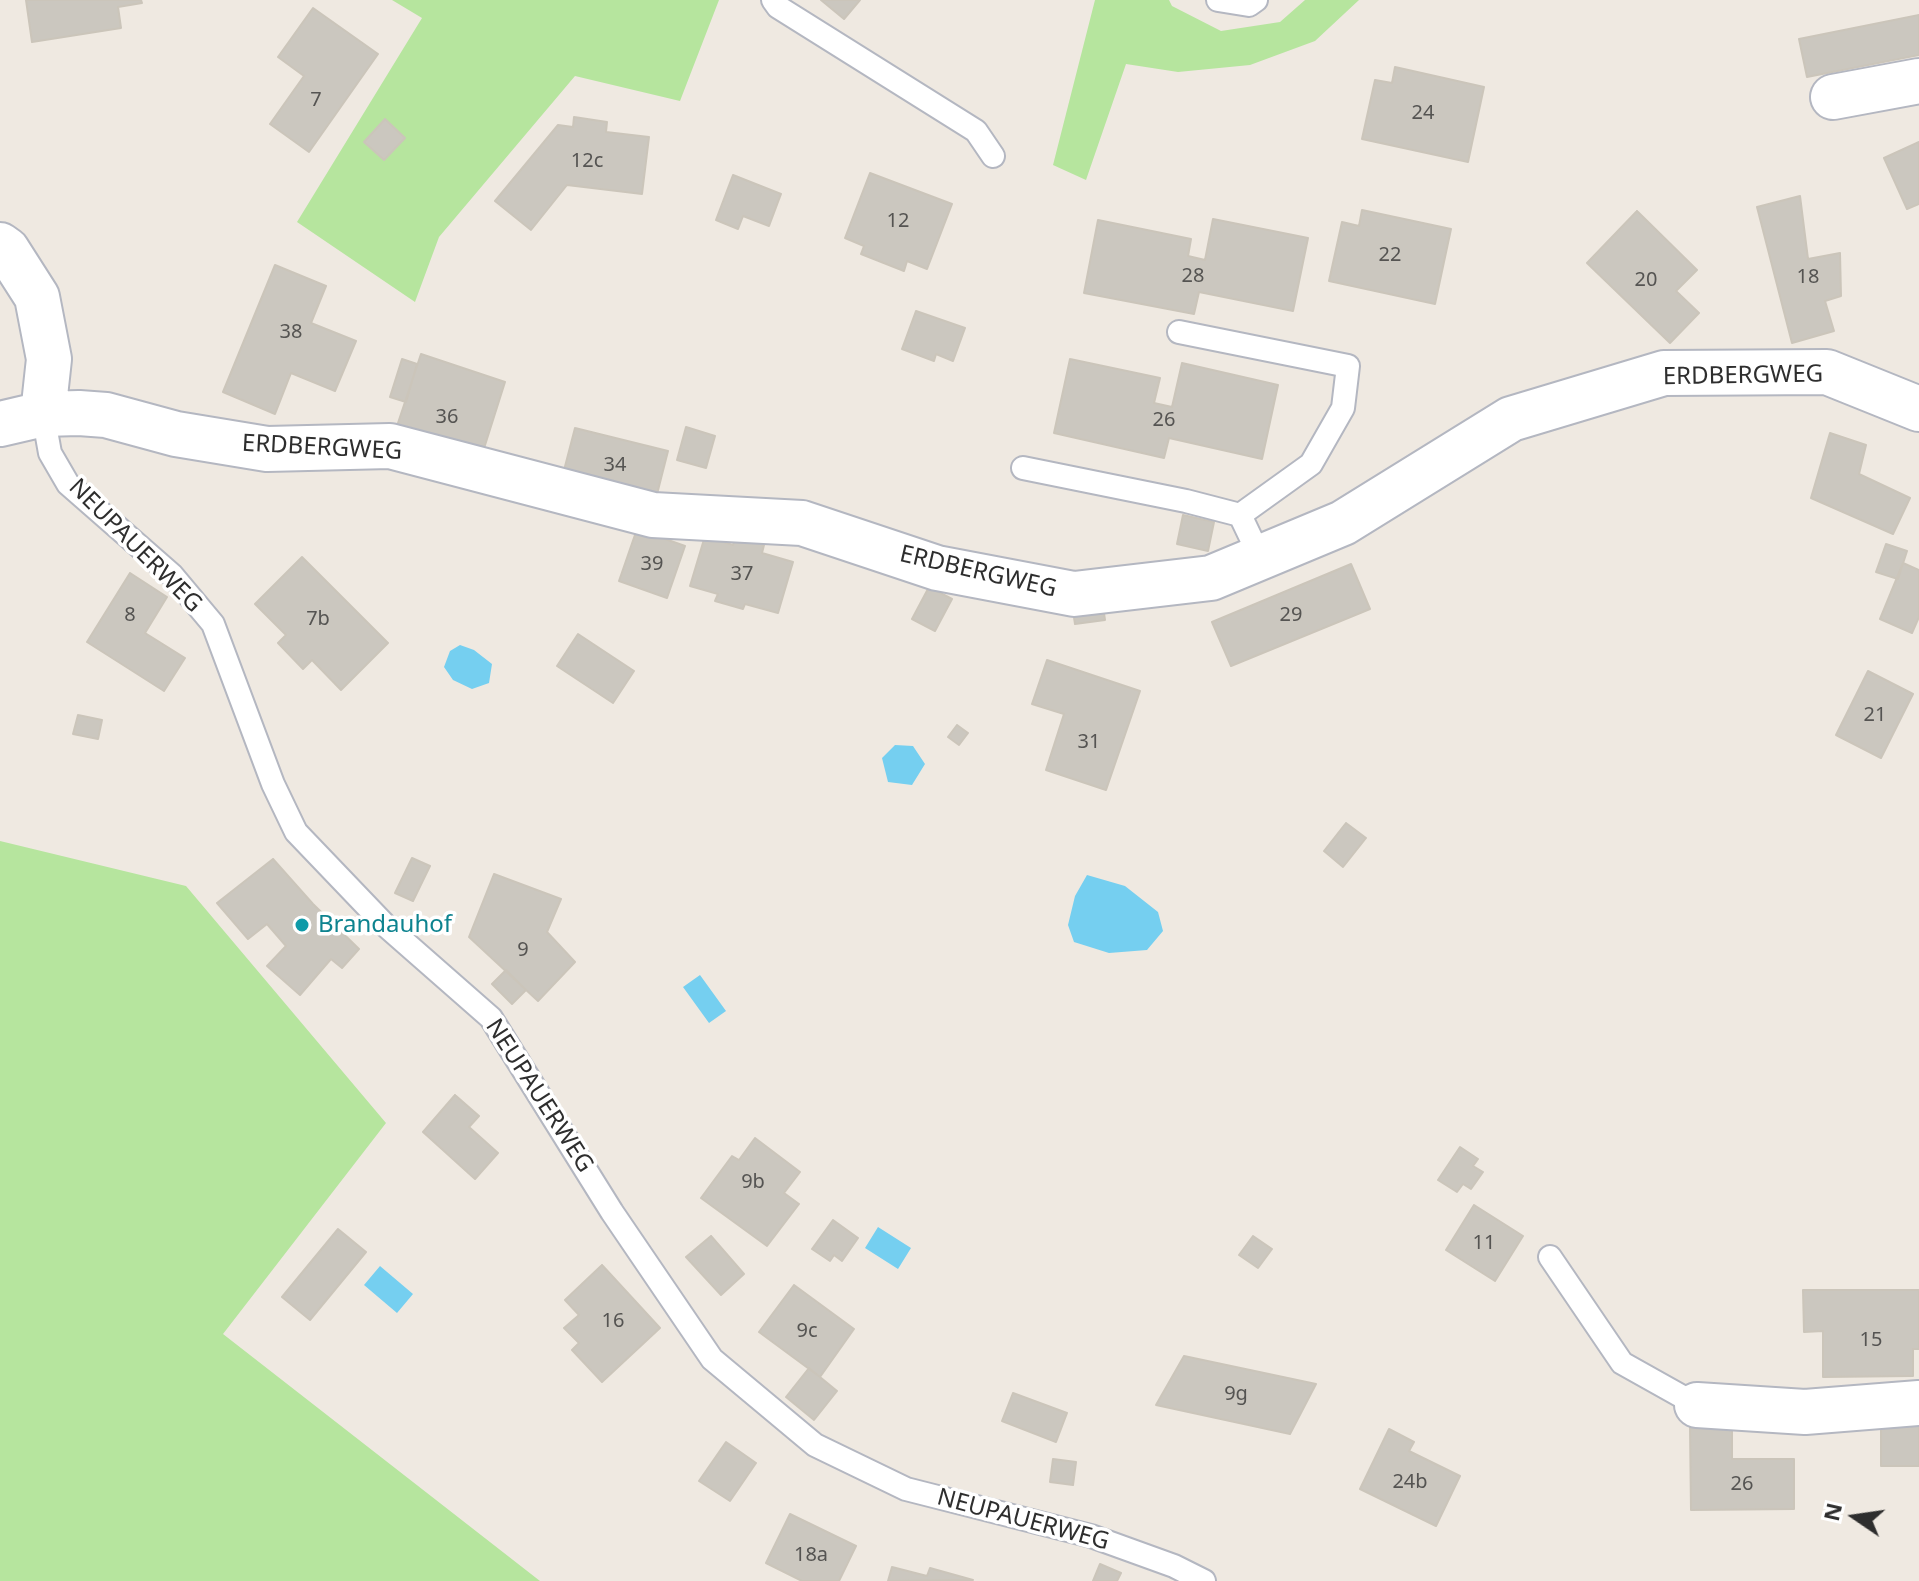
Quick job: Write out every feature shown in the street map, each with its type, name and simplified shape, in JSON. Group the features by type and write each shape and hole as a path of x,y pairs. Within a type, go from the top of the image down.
{"street":[{"path":"1833,97 1919,81"},
{"path":"0,245 7,250 37,297 49,359 43,414"},
{"name":"ERDBERGWEG","path":"0,424 43,414 106,415 176,434 267,449 390,446 653,515 802,523 937,568 1074,594 1211,578 1343,523 1511,419 1664,373 1827,372 1919,409"},
{"path":"1697,1405 1805,1412 1919,1403"}],"lane":[{"path":"773,0 778,7 976,131 993,156"},
{"path":"1218,0 1249,5 1256,0"},
{"path":"1023,468 1240,515 1311,464 1343,408 1348,366 1179,332"},
{"name":"NEUPAUERWEG","path":"43,414 50,453 68,484 172,575 213,624 273,784 296,832 385,925 491,1018 612,1212 712,1359 815,1445 906,1489 1091,1536 1174,1566 1204,1581"},
{"path":"1240,515 1261,559"},
{"path":"1550,1257 1622,1363 1697,1405"}],"green space":[{"path":"392,0 719,0 680,101 575,76 439,237 415,302 297,222 422,18"},
{"path":"1095,0 1169,0 1172,6 1221,31 1280,22 1305,0 1359,0 1315,41 1250,65 1178,72 1126,64 1086,180 1053,165"},
{"path":"0,841 186,886 386,1123 223,1334 540,1581 0,1581"}],"water":[{"path":"460,645 474,650 492,664 489,683 472,689 453,680 444,667 450,651"},
{"path":"895,745 913,746 925,764 912,785 888,782 882,758"},
{"path":"1087,875 1125,886 1158,912 1163,931 1147,950 1109,953 1074,942 1068,925 1075,896"},
{"path":"700,975 726,1011 709,1023 683,987"},
{"path":"878,1227 911,1248 898,1269 865,1248"},
{"path":"380,1266 413,1294 397,1313 364,1285"}],"building":[{"path":"26,0 141,0 142,3 118,7 121,28 32,42"},
{"path":"821,0 860,0 844,19"},
{"path":"313,8 378,54 309,152 270,124 304,76 278,57"},
{"path":"1919,15 1919,55 1807,77 1799,39"},
{"path":"1395,67 1484,87 1468,162 1362,139 1375,80 1392,83"},
{"path":"574,117 607,122 606,132 649,137 642,194 567,185 531,230 495,201 558,125 573,127"},
{"path":"385,119 405,138 384,160 364,142"},
{"path":"1919,142 1919,204 1907,209 1884,158"},
{"path":"870,173 952,204 927,269 907,261 904,271 861,254 864,246 845,238"},
{"path":"733,175 781,194 769,226 743,216 738,229 716,220"},
{"path":"1800,196 1808,259 1840,253 1841,296 1825,301 1834,331 1792,343 1757,207"},
{"path":"1362,210 1451,229 1435,304 1329,281 1342,222 1359,226"},
{"path":"1637,211 1697,270 1676,291 1699,313 1670,343 1587,263"},
{"path":"1213,219 1308,238 1293,311 1199,292 1194,314 1084,293 1098,220 1191,239 1188,256 1205,260"},
{"path":"275,265 326,286 311,323 356,341 335,391 291,373 275,414 223,392"},
{"path":"916,311 965,328 953,361 936,354 934,361 902,349"},
{"path":"421,354 505,382 480,461 395,432"},
{"path":"402,359 417,364 406,402 390,397"},
{"path":"1070,359 1160,378 1154,403 1172,407 1182,363 1278,385 1262,459 1169,438 1164,458 1054,433"},
{"path":"686,427 715,436 706,468 677,460"},
{"path":"575,428 668,451 655,502 562,478"},
{"path":"1830,433 1866,445 1859,474 1910,498 1893,534 1811,498"},
{"path":"1183,515 1214,522 1208,551 1177,544"},
{"path":"637,529 685,546 667,598 619,581"},
{"path":"705,536 733,545 735,537 764,545 762,553 793,562 778,613 745,604 743,609 715,601 718,594 690,586"},
{"path":"1886,544 1907,551 1898,579 1876,572"},
{"path":"302,557 388,643 341,690 312,660 303,669 278,643 286,635 255,604"},
{"path":"1903,563 1919,570 1919,617 1912,633 1880,619"},
{"path":"1351,564 1370,609 1231,666 1212,622"},
{"path":"130,573 167,597 145,633 185,658 164,691 87,642"},
{"path":"929,587 952,599 935,631 912,619"},
{"path":"1102,600 1105,620 1075,624 1072,604"},
{"path":"578,634 634,671 613,703 557,666"},
{"path":"1047,660 1140,691 1106,790 1046,770 1064,714 1032,704"},
{"path":"1868,671 1913,694 1881,758 1836,735"},
{"path":"78,715 102,720 98,739 73,734"},
{"path":"957,725 968,733 959,745 948,737"},
{"path":"1346,823 1366,838 1343,867 1324,851"},
{"path":"412,858 430,866 413,901 395,893"},
{"name":"Brandauhof","path":"273,859 359,949 342,968 331,959 300,995 267,966 286,946 267,924 248,939 217,903"},
{"path":"494,874 561,899 547,932 575,962 538,1001 469,937"},
{"path":"506,970 526,990 512,1004 492,984"},
{"path":"455,1095 479,1116 469,1127 498,1153 475,1179 423,1132"},
{"path":"755,1138 800,1172 784,1193 799,1204 767,1246 701,1198 732,1156 739,1160"},
{"path":"1460,1147 1478,1159 1473,1166 1483,1172 1471,1189 1463,1184 1457,1192 1438,1180"},
{"path":"1474,1205 1523,1236 1495,1281 1446,1250"},
{"path":"833,1220 858,1238 842,1261 834,1255 830,1261 812,1249"},
{"path":"338,1229 366,1252 310,1320 282,1297"},
{"path":"711,1236 744,1274 721,1295 686,1257"},
{"path":"1253,1236 1272,1249 1258,1268 1239,1255"},
{"path":"602,1265 660,1328 602,1382 572,1350 579,1343 564,1328 579,1315 565,1300"},
{"path":"794,1285 854,1329 820,1377 759,1332"},
{"path":"1803,1290 1919,1290 1919,1349 1913,1349 1913,1376 1823,1377 1823,1331 1804,1332"},
{"path":"1184,1356 1316,1384 1290,1434 1156,1405"},
{"path":"809,1368 837,1391 814,1420 786,1397"},
{"path":"1013,1393 1067,1413 1056,1442 1002,1421"},
{"path":"1919,1422 1919,1466 1881,1466 1881,1423"},
{"path":"1690,1426 1732,1426 1732,1459 1794,1459 1794,1509 1691,1510"},
{"path":"1389,1429 1414,1442 1409,1451 1460,1476 1436,1526 1360,1489"},
{"path":"726,1442 756,1463 730,1501 699,1481"},
{"path":"1053,1459 1076,1462 1073,1485 1050,1482"},
{"path":"790,1514 856,1546 839,1581 802,1581 766,1563"},
{"path":"1100,1564 1121,1573 1117,1581 1093,1581"},
{"path":"892,1567 927,1576 930,1568 973,1580 888,1581"}],"place":[{"name":"Brandauhof","path":"302,925"}]}
